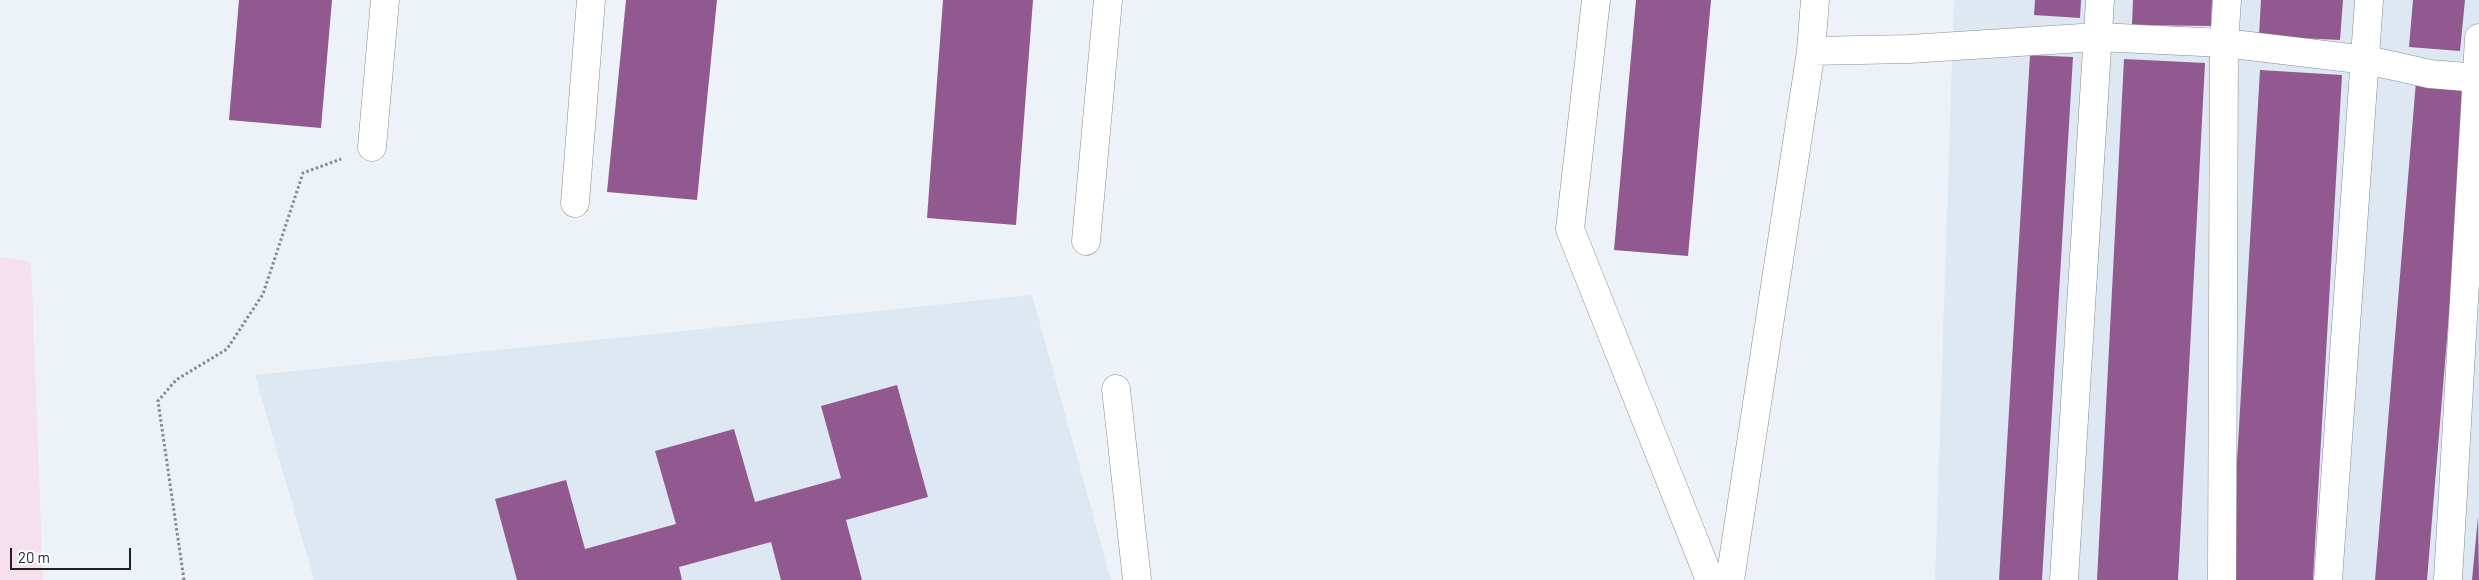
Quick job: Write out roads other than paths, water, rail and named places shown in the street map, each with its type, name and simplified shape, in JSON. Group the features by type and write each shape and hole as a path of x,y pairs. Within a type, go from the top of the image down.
{"street":[{"path":"372,147 385,0"},
{"path":"575,203 591,0"},
{"path":"1086,241 1108,0"},
{"path":"1596,0 1570,229 1710,580"},
{"path":"1730,580 1811,51 1815,0"},
{"path":"2064,580 2100,0"},
{"path":"2222,580 2224,43 2228,0"},
{"path":"2328,580 2369,0"},
{"path":"1811,51 1909,49 2098,37 2224,43 2366,60 2430,74 2478,78"},
{"path":"2448,580 2479,38"},
{"path":"1116,389 1138,580"}]}
